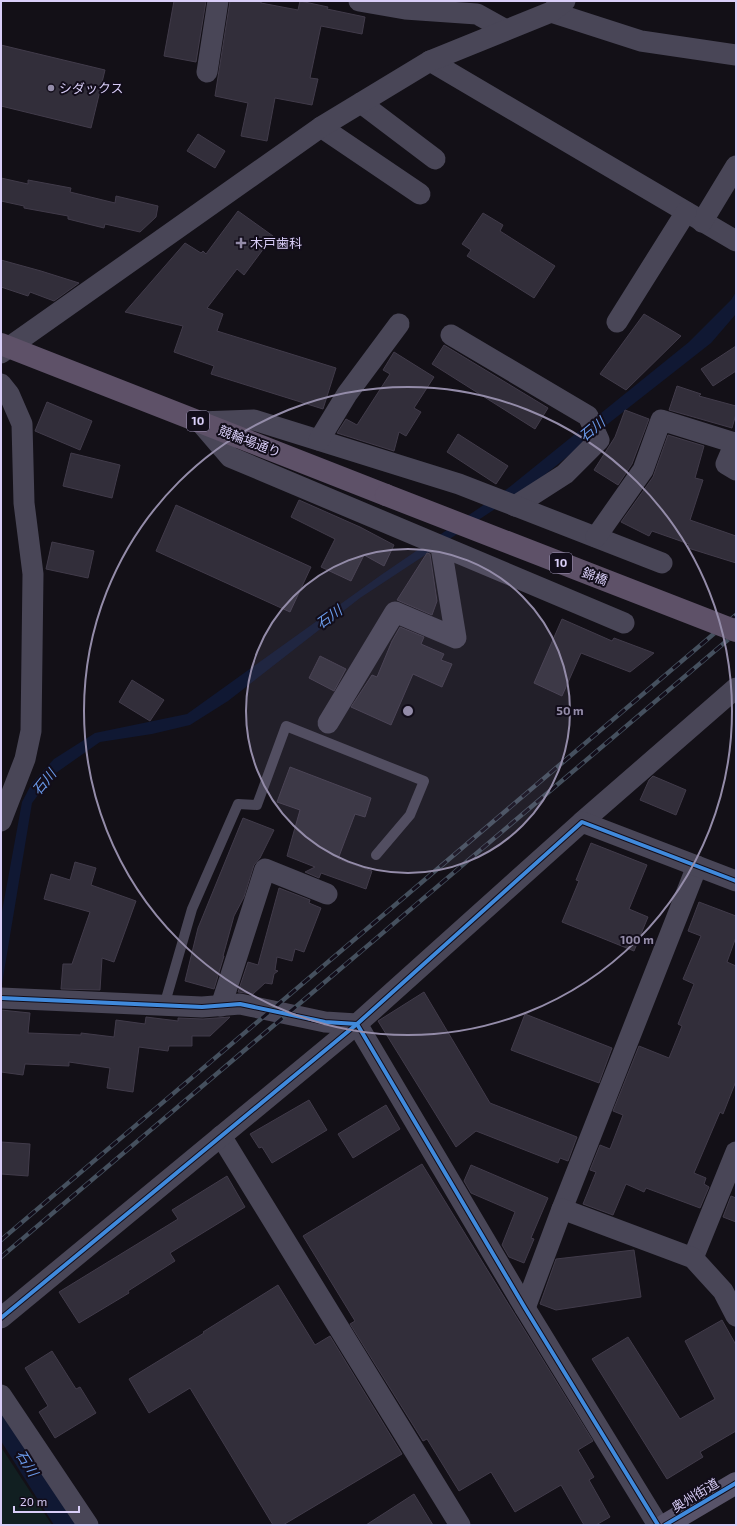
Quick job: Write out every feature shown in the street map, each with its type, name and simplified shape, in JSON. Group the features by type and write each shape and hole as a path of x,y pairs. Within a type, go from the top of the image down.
{"main road":[{"name":"競輪場通り","path":"4,348 200,422 386,495"},
{"name":"錦橋","path":"386,495 736,630"}],"street":[{"path":"207,72 218,1"},
{"path":"359,1 477,14 506,30"},
{"path":"4,348 321,127 430,61 506,30 558,6 641,41 736,55"},
{"path":"430,61 736,241"},
{"path":"361,103 435,159"},
{"path":"321,127 420,194"},
{"path":"617,322 694,217 736,166"},
{"path":"319,440 346,394 399,324"},
{"path":"451,335 588,416 599,440 564,474 515,506"},
{"path":"1,384 8,394 22,424 24,503 33,574 31,731 25,759 1,821"},
{"path":"200,422 254,420 459,484 662,563"},
{"path":"596,537 643,470 661,420 735,443 726,464 736,470"},
{"path":"200,422 230,457 624,623"},
{"path":"328,723 395,612 456,638 441,547"},
{"path":"1,1318 357,1024 582,822 736,688"},
{"path":"582,822 736,881"},
{"path":"525,1308 562,1209 697,866"},
{"path":"221,1006 265,869 327,894"},
{"path":"1,998 202,1007 240,1004 325,1022 357,1024"},
{"path":"357,1024 525,1308 658,1525"},
{"path":"221,1136 460,1525"},
{"path":"693,1258 736,1152"},
{"path":"562,1209 693,1258 730,1287 736,1316"},
{"path":"1,1395 88,1525"},
{"name":"奥州街道","path":"665,1525 736,1483"}],"lane":[{"path":"164,1006 192,909 234,811 238,804 257,805 286,726 424,781 410,815 376,855"}],"shaded area":[{"path":"1,1447 52,1525 1,1525"}],"water":[{"name":"石川","path":"736,292 736,314 711,343 536,482 360,598 228,701 190,725 152,734 100,742 53,775 32,803 1,990 1,917 22,802 32,783 54,759 95,733 187,714 381,575 507,489 689,342 731,300"},
{"name":"石川","path":"1,1407 77,1525 54,1525 1,1441"}],"building":[{"path":"174,1 206,1 196,62 164,56"},
{"path":"230,1 261,1 261,3 298,10 300,1 328,7 327,9 365,17 362,34 321,26 310,78 318,79 312,105 275,98 267,141 241,136 248,103 215,96"},
{"name":"シダックス","path":"1,45 105,70 91,128 1,106"},
{"path":"198,134 225,151 215,168 187,151"},
{"path":"1,178 28,184 28,180 71,188 70,192 115,203 116,196 158,206 156,217 140,232 105,224 104,228 68,219 68,216 24,208 24,206 1,201"},
{"path":"238,211 273,236 244,275 237,269 207,308 223,314 217,331 336,368 323,409 211,374 214,366 174,352 183,326 125,312 185,243 201,253 203,251 206,254"},
{"path":"483,213 503,225 500,231 555,266 534,298 467,256 471,250 462,244"},
{"path":"1,260 79,283 54,301 30,292 28,296 1,287"},
{"path":"644,314 681,336 626,390 600,374"},
{"path":"444,345 548,408 535,429 432,364"},
{"path":"736,346 736,371 713,386 701,369"},
{"path":"394,352 434,377 414,408 421,412 406,436 399,432 394,451 337,433 346,419 357,425 390,374 383,370"},
{"path":"677,386 701,394 699,396 736,406 736,414 732,428 669,410"},
{"path":"47,402 92,421 80,450 35,431"},
{"path":"625,410 649,419 632,464 618,485 594,470 615,437"},
{"path":"458,434 508,466 496,484 447,452"},
{"path":"668,435 704,446 695,478 703,480 690,520 736,536 736,563 688,548 689,544 652,531 649,536 621,522 653,477"},
{"path":"71,453 120,465 112,498 63,486"},
{"path":"299,500 360,527 394,545 384,566 364,555 351,581 321,567 335,539 291,517"},
{"path":"176,505 311,567 290,612 156,551"},
{"path":"52,542 94,551 88,578 46,569"},
{"path":"427,553 430,554 437,601 432,615 397,600"},
{"path":"562,619 612,641 614,638 654,653 630,672 581,653 562,696 534,683"},
{"path":"400,627 424,637 421,644 444,654 441,660 452,664 442,687 413,674 391,725 351,707 372,675 377,677 392,641"},
{"path":"320,656 346,669 334,691 309,678"},
{"path":"132,680 164,700 150,721 119,702"},
{"path":"290,767 371,798 365,817 355,814 338,859 372,871 366,889 321,873 319,878 305,872 315,867 287,856 300,810 277,802"},
{"path":"653,776 686,790 676,815 640,800 649,780"},
{"path":"243,818 274,830 260,858 254,865 244,897 234,916 214,989 185,981 198,928"},
{"path":"591,843 647,865 629,909 648,917 634,951 562,922 579,881 576,880"},
{"path":"75,862 96,868 91,885 136,901 114,962 102,958 100,990 61,989 63,964 72,964 90,912 44,899 51,874 70,880"},
{"path":"279,888 310,900 309,903 321,908 304,952 295,949 292,961 277,957 275,970 278,971 274,974 272,984 265,983 253,994 238,992 248,962 258,965"},
{"path":"699,902 736,916 736,937 727,962 736,966 736,1081 723,1114 720,1112 694,1173 706,1178 704,1184 709,1187 700,1208 646,1188 644,1192 626,1184 613,1215 583,1204 596,1172 590,1170 600,1145 610,1149 623,1115 613,1111 639,1046 669,1058 682,1026 678,1024 694,984 683,979 701,936 688,931"},
{"path":"424,992 490,1103 577,1137 568,1161 560,1158 558,1163 476,1131 456,1147 378,1021"},
{"path":"1,1010 30,1013 28,1033 81,1035 81,1033 114,1037 116,1020 145,1024 146,1017 178,1021 178,1018 203,1019 230,1017 210,1036 192,1036 192,1046 169,1046 168,1051 139,1047 133,1092 107,1088 110,1068 69,1062 69,1066 25,1064 23,1075 1,1072"},
{"path":"525,1014 612,1048 599,1083 511,1050"},
{"path":"309,1100 327,1130 272,1163 262,1147 259,1148 250,1134"},
{"path":"386,1105 400,1129 353,1158 338,1134"},
{"path":"1,1142 30,1144 28,1176 1,1174"},
{"path":"422,1164 593,1441 578,1450 594,1477 589,1480 610,1517 596,1525 584,1525 561,1485 515,1512 491,1472 459,1491 427,1439 423,1441 350,1324 355,1321 303,1236"},
{"path":"471,1165 548,1198 531,1238 534,1239 524,1263 509,1257 502,1245 515,1212 471,1193 464,1181"},
{"path":"227,1176 245,1207 170,1253 175,1261 128,1291 129,1293 79,1323 59,1292 178,1219 172,1210"},
{"path":"731,1196 736,1198 736,1222 723,1217"},
{"path":"634,1250 641,1297 556,1310 540,1304 556,1259"},
{"path":"278,1285 315,1345 330,1336 402,1454 283,1525 273,1525 190,1388 149,1413 129,1379"},
{"path":"722,1320 736,1345 736,1431 700,1452 703,1457 667,1479 592,1359 628,1337 680,1419 715,1399 685,1341"},
{"path":"52,1351 76,1389 80,1387 96,1413 55,1438 39,1412 48,1406 25,1368"},
{"path":"414,1494 433,1525 366,1525"}],"railway":[{"path":"1,1240 736,615"},
{"path":"1,1257 736,633"}],"cycle path":[{"path":"1,1318 357,1024 582,822 736,881"},
{"path":"1,998 202,1007 240,1004 325,1022 357,1024 525,1308 658,1525"},
{"path":"665,1525 736,1483"}],"place":[{"name":"シダックス","path":"51,88"},
{"name":"木戸歯科","path":"241,243"}]}
